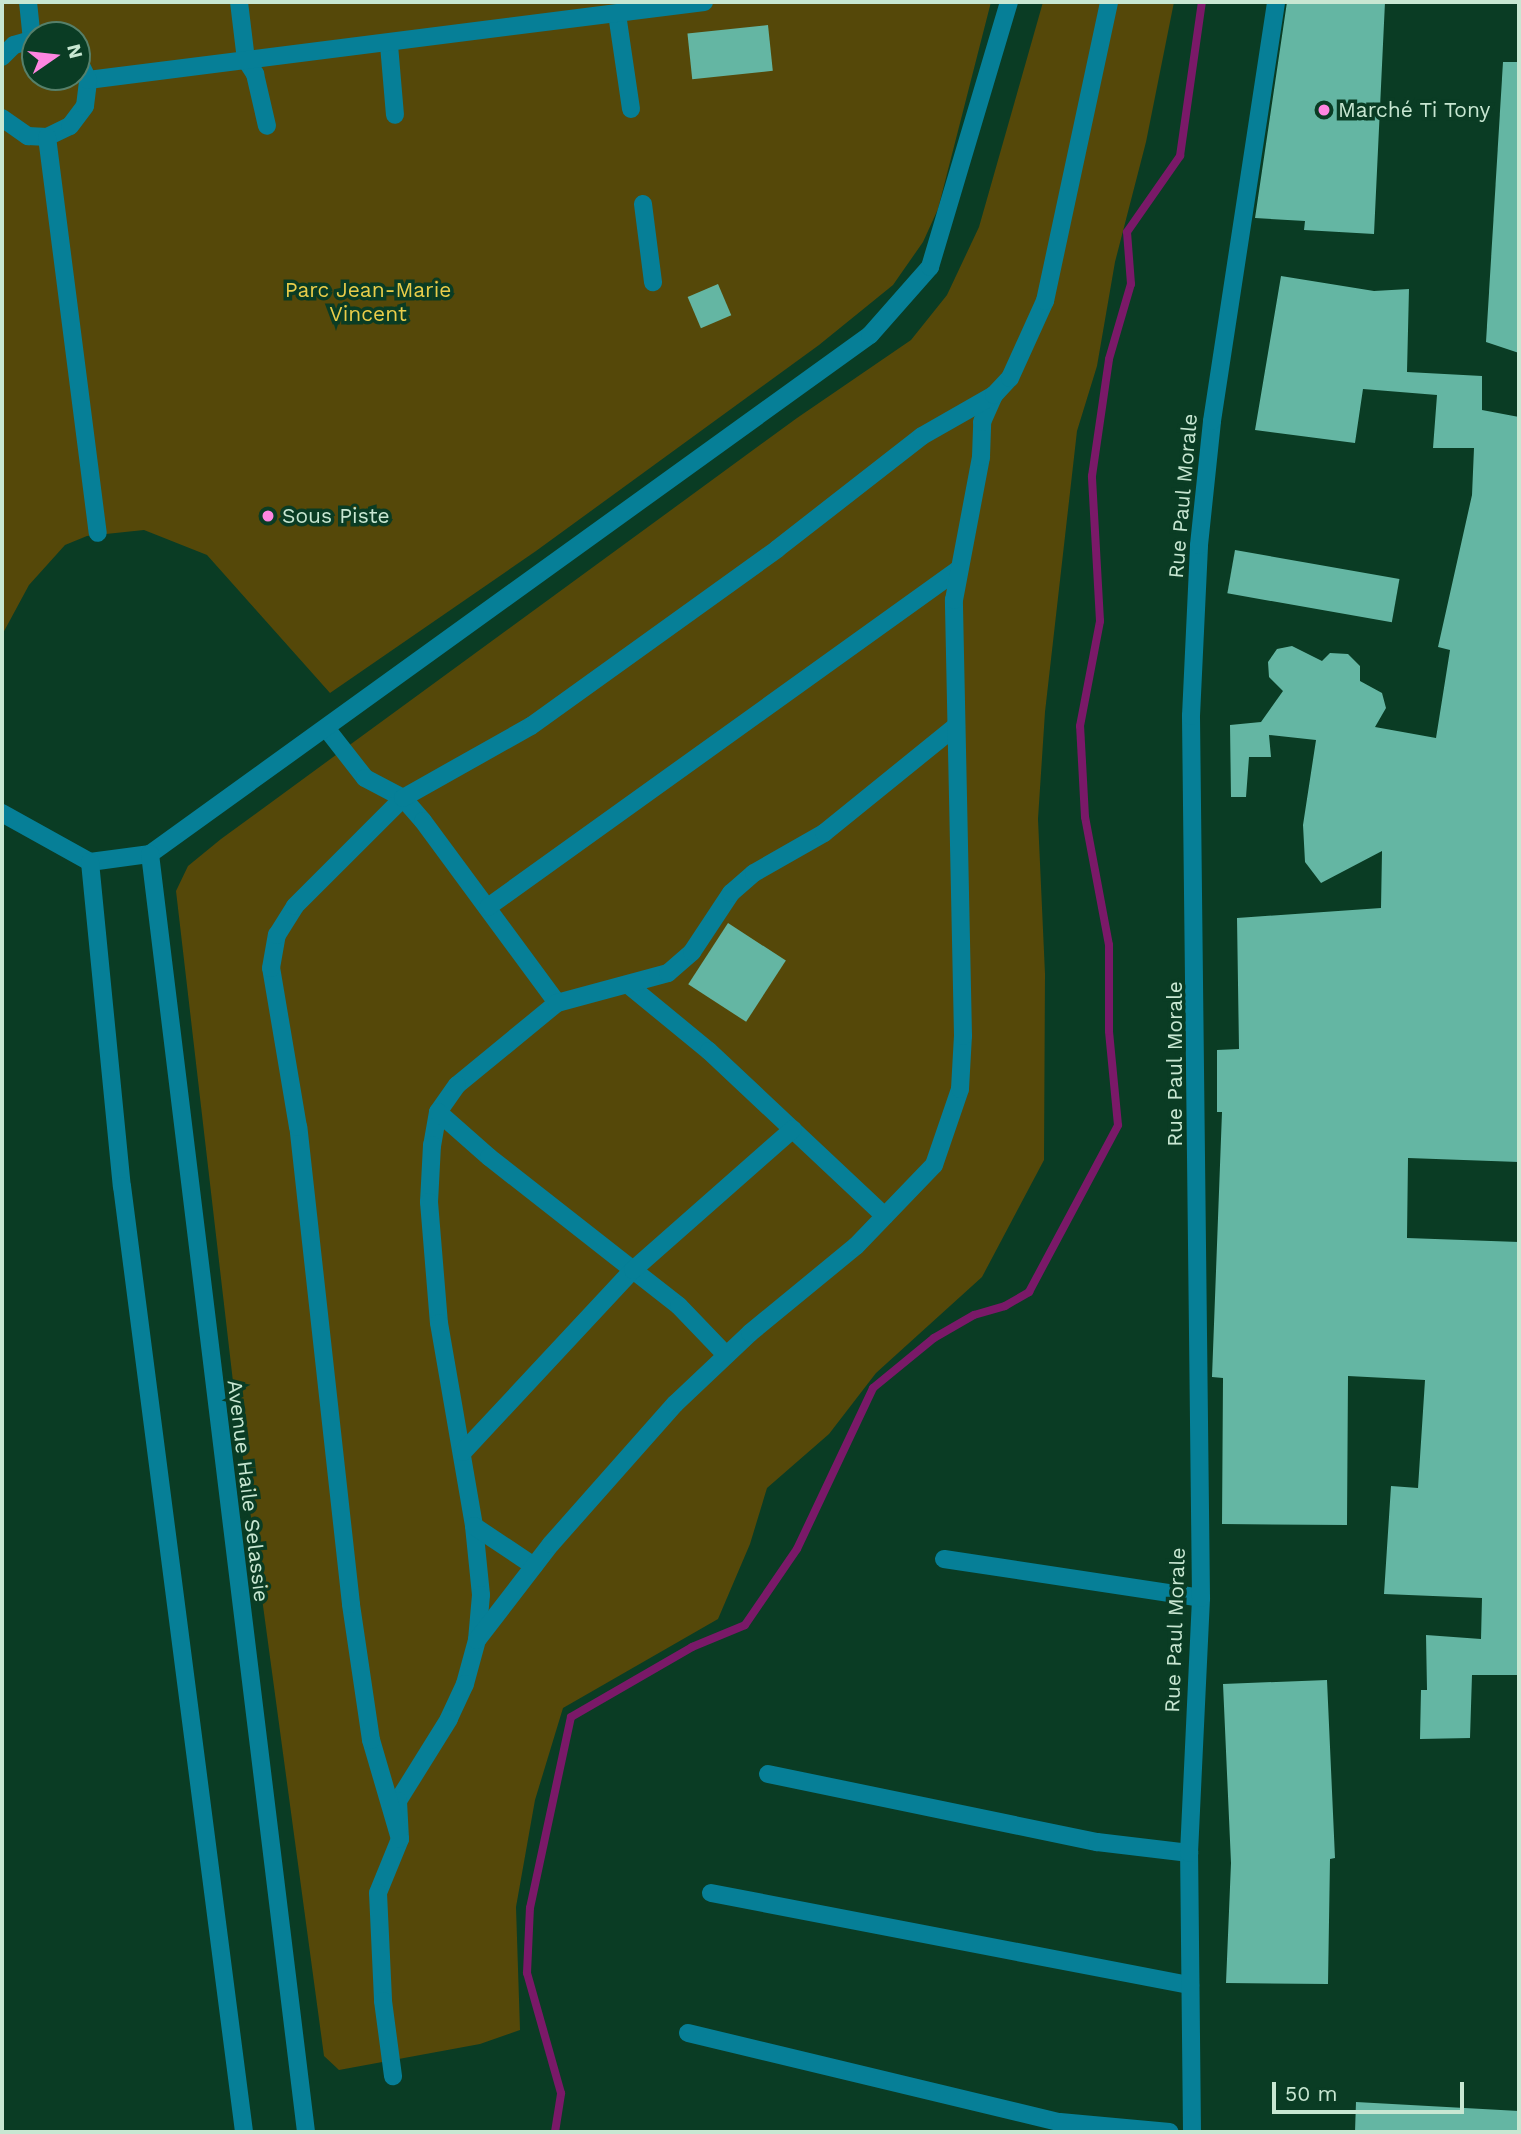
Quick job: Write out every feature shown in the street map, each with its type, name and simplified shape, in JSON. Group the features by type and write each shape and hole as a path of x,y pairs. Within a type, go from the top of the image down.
{"street":[{"path":"28,2 31,21"},
{"path":"239,2 246,60 255,74 267,126"},
{"path":"91,80 389,45 704,2"},
{"path":"2,813 90,862 150,854 870,335 930,267 1009,2"},
{"path":"400,1839 385,1800 369,1727 298,1127 271,968 277,935 295,906 403,798 531,726 777,549 922,436 994,395 1010,378 1029,345 1045,301 1109,2"},
{"name":"Rue Paul Morale","path":"1192,2132 1189,1853 1201,1598 1191,716 1199,558 1212,421 1276,2"},
{"path":"617,14 631,109"},
{"path":"2,57 14,45 21,43"},
{"path":"389,45 395,115"},
{"path":"2,118 28,136 47,137 70,126 85,106 87,91"},
{"path":"47,137 98,533"},
{"path":"643,204 653,282"},
{"path":"477,1640 534,1566 676,1404 726,1355 885,1216 933,1165 960,1089 963,1036 954,600 981,457 982,422 994,395"},
{"path":"488,907 959,569"},
{"path":"393,2076 383,2001 379,1893 400,1839 398,1801 449,1719 477,1640 481,1595 463,1452 439,1323 429,1202 438,1112 457,1085 557,1003 631,986 668,973 692,952 731,893 754,873 824,833 956,726"},
{"path":"326,728 365,778 403,798 488,907 557,1003"},
{"name":"Avenue Haile Selassie","path":"150,854 306,2132"},
{"path":"90,862 122,1186 244,2132"},
{"path":"631,986 793,1129 885,1216"},
{"path":"438,1112 489,1157 679,1306 726,1355"},
{"path":"463,1452 633,1270 793,1129"},
{"path":"474,1526 534,1566"},
{"path":"944,1559 1201,1598"},
{"path":"768,1773 1097,1842 1189,1853"},
{"path":"711,1893 1190,1985"},
{"path":"688,2033 1059,2127 1170,2132"}],"green space":[{"name":"Parc Jean-Marie Vincent","path":"2,2 991,2 938,209 923,242 893,285 819,345 536,551 330,693 207,555 144,530 87,536 65,545 29,585 2,635"},
{"path":"1043,2 1174,2 1146,142 1115,262 1097,366 1077,431 1045,712 1038,819 1045,974 1044,1160 982,1277 876,1373 829,1434 767,1488 750,1544 718,1619 563,1708 535,1800 516,1907 520,2030 480,2044 339,2070 324,2056 235,1399 176,891 188,866 221,839 797,418 911,340 947,295 979,227"}],"building":[{"name":"Marché Ti Tony","path":"1287,2 1385,2 1374,234 1304,230 1305,221 1255,218"},
{"path":"768,25 773,71 692,79 687,33"},
{"path":"1503,62 1519,62 1519,353 1486,342"},
{"path":"1281,276 1374,291 1409,289 1407,372 1482,376 1482,410 1519,417 1519,1162 1408,1158 1407,1238 1519,1242 1519,1675 1472,1675 1470,1738 1420,1739 1421,1690 1427,1690 1426,1635 1481,1639 1482,1598 1384,1594 1391,1486 1418,1488 1425,1380 1348,1376 1347,1525 1222,1524 1223,1378 1212,1377 1222,1112 1217,1112 1217,1050 1239,1049 1237,918 1381,908 1382,851 1321,883 1305,862 1303,825 1316,740 1269,735 1271,757 1249,757 1246,797 1231,797 1230,725 1261,722 1283,691 1269,677 1268,662 1277,649 1292,646 1322,661 1330,653 1348,654 1360,666 1360,681 1382,693 1386,708 1375,727 1436,738 1450,650 1438,647 1472,495 1474,448 1433,448 1437,395 1363,389 1355,443 1255,430"},
{"path":"718,284 731,315 701,328 688,297"},
{"path":"1235,550 1399,579 1392,622 1227,593"},
{"path":"728,923 786,961 746,1022 688,984"},
{"path":"1327,1680 1335,1858 1330,1859 1328,1984 1226,1983 1231,1863 1223,1684"},
{"path":"1356,2102 1519,2111 1519,2132 1355,2132"}],"waterway":[{"path":"555,2132 561,2093 527,1973 530,1908 571,1717 692,1647 745,1625 797,1549 873,1388 934,1338 974,1315 1005,1306 1029,1292 1118,1125 1109,1031 1109,945 1085,817 1080,726 1100,621 1092,476 1109,359 1131,284 1127,232 1180,156 1202,2"}],"place":[{"name":"Marché Ti Tony","path":"1324,110"},
{"name":"Sous Piste","path":"268,516"}]}
